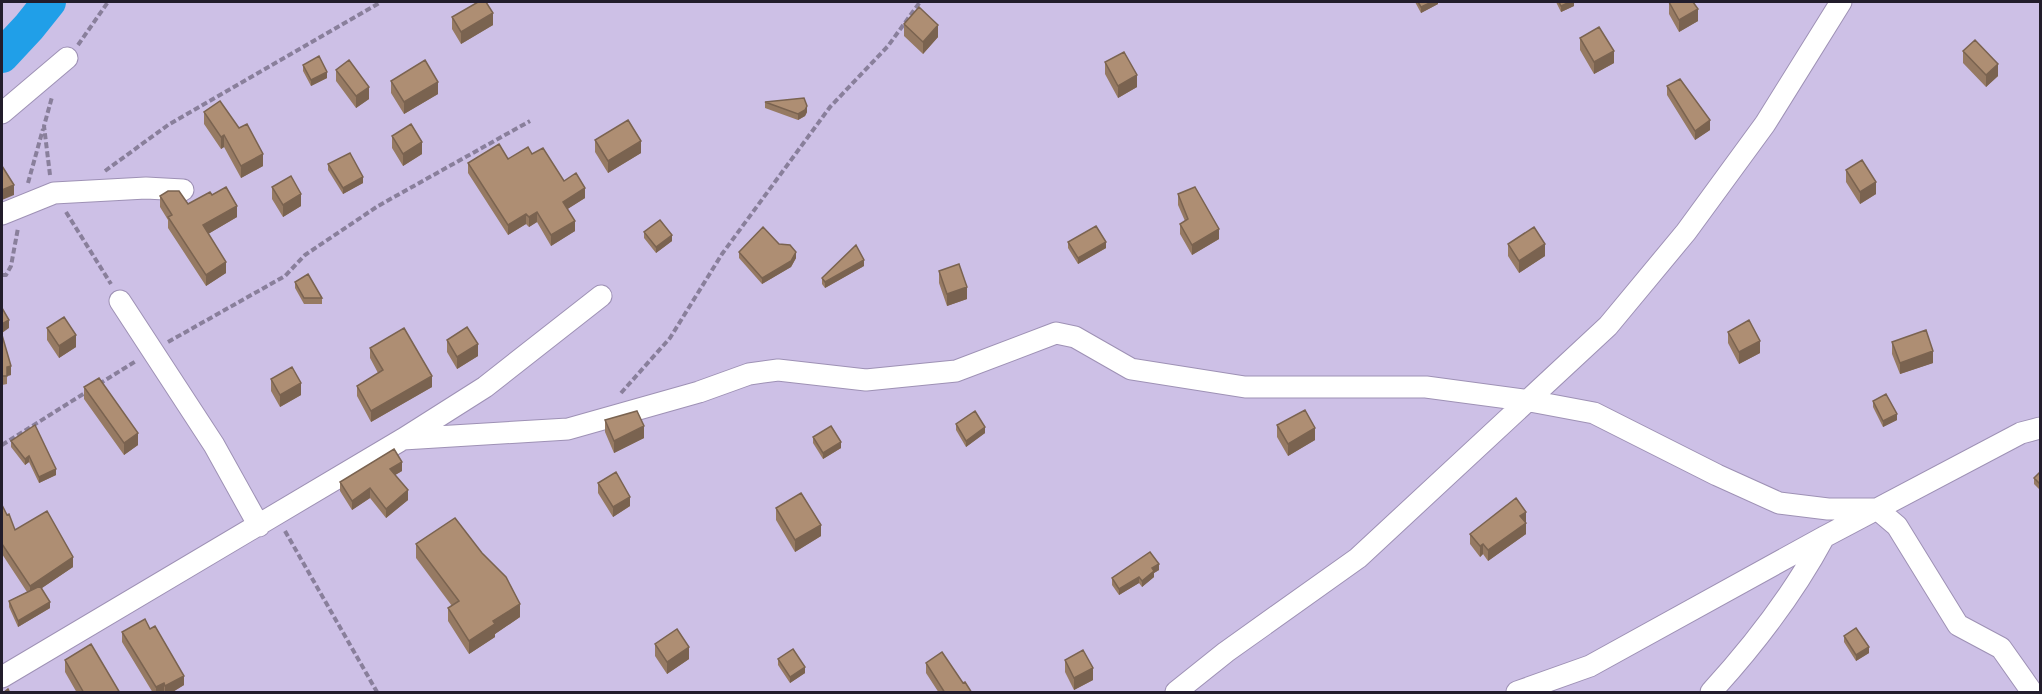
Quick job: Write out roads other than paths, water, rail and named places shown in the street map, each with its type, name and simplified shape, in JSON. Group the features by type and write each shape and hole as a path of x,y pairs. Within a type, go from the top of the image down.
{"street":[{"path":"1176,693 1226,652 1358,558 1530,401 1608,326 1686,232 1765,124 1841,2"},
{"path":"2,112 67,58"},
{"path":"2,214 54,193 89,193 146,188 183,190"},
{"path":"2,677 403,439 485,387 601,296"},
{"path":"120,301 214,444 268,520"},
{"path":"403,439 568,429 699,392 749,374 778,370 866,380 956,371 1056,333 1074,337 1131,369 1245,387 1426,387 1530,401 1594,413 1717,475 1779,503 1828,509 1877,509 1897,526 1958,626 2001,648 2032,693"},
{"path":"1517,693 1590,666 1824,537 2021,433 2040,428"},
{"path":"1711,693 1743,656 1807,569 1824,537"}],"waterway":[{"path":"2,56 49,2"}]}
